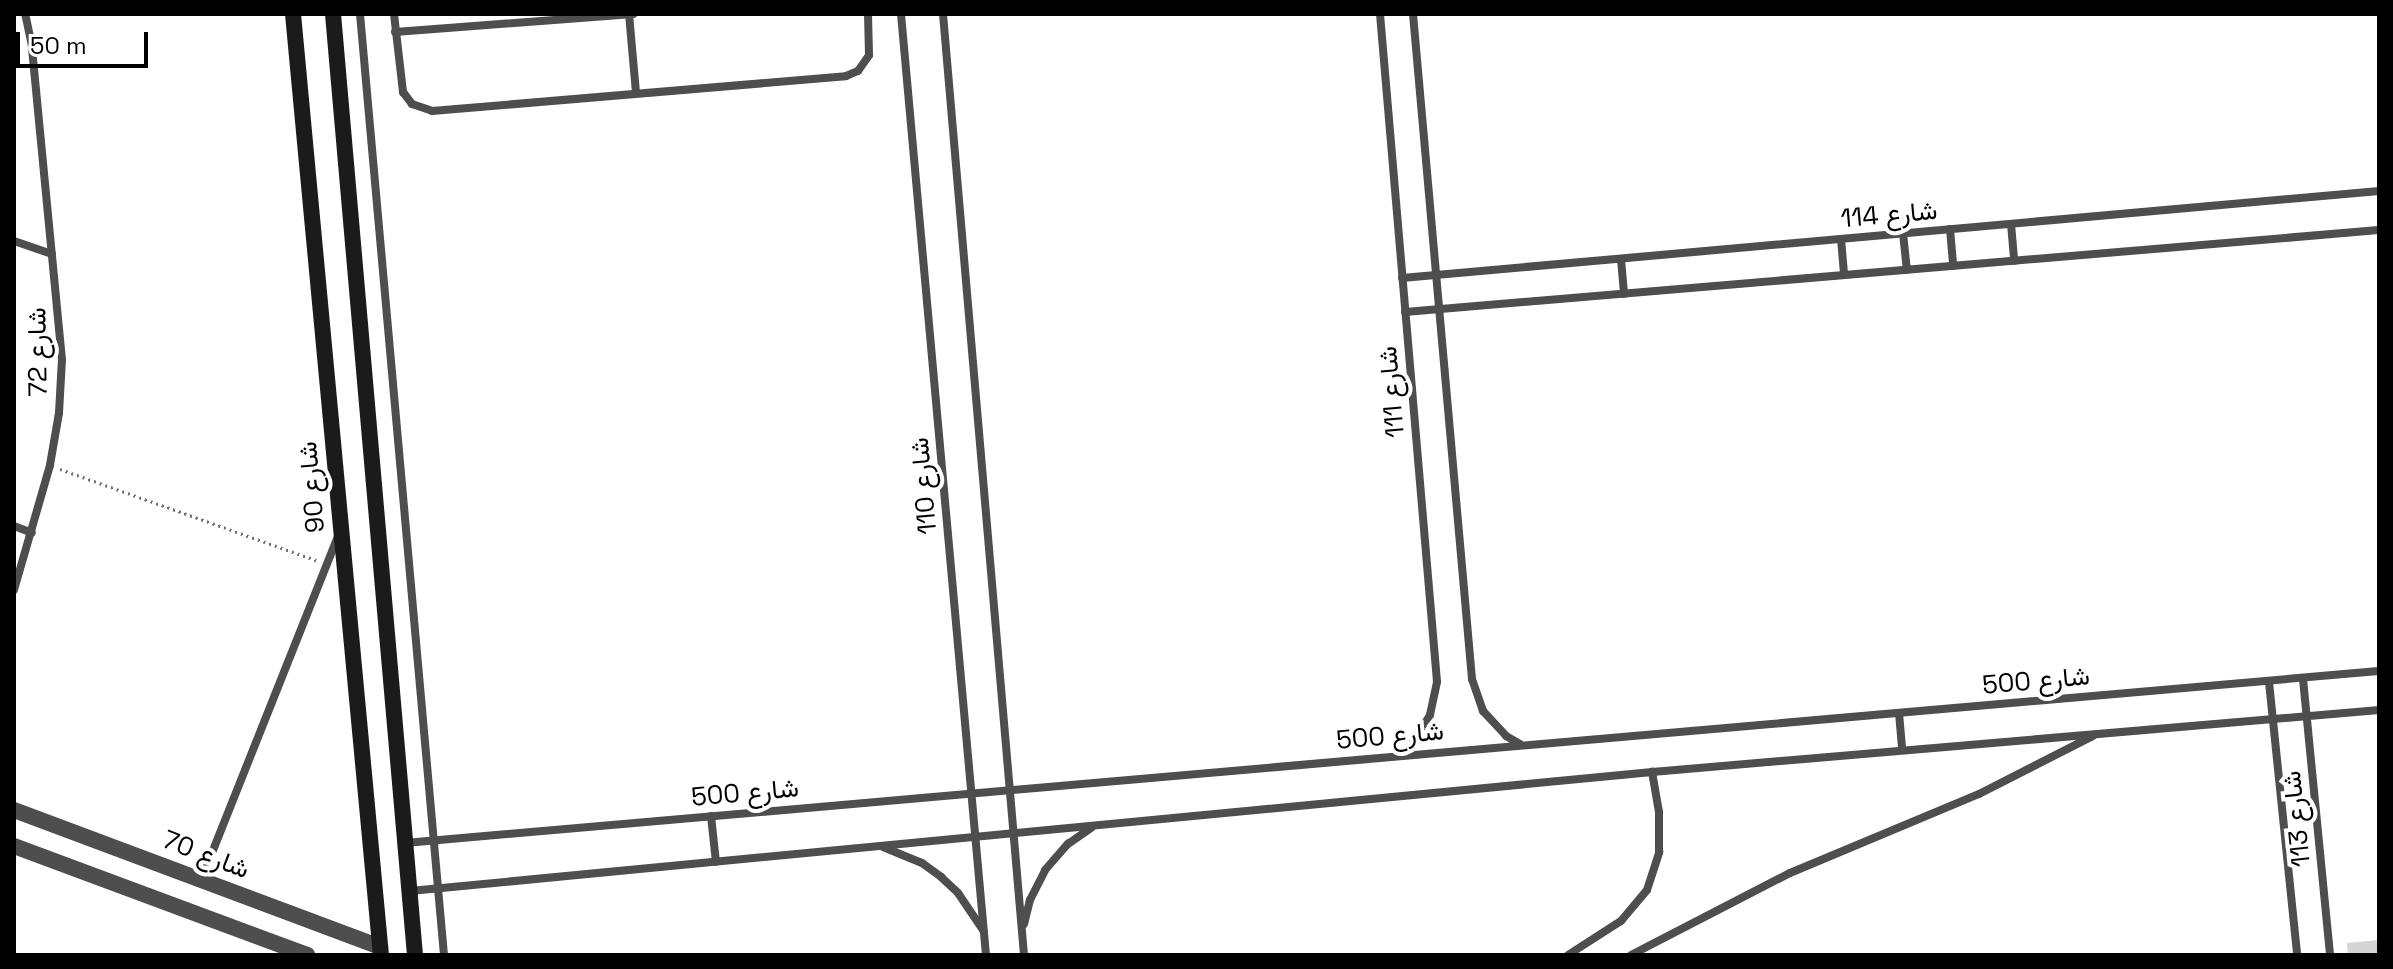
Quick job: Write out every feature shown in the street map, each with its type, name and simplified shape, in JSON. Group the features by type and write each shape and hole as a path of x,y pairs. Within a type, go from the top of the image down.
{"street":[{"name":"شارع 90","path":"293,14 380,951"},
{"path":"333,14 415,955"},
{"name":"شارع 70","path":"14,810 202,878 380,951"},
{"path":"14,846 307,955"}],"lane":[{"name":"شارع 72","path":"14,590 50,465 59,413 62,360 32,46 25,14"},
{"path":"360,14 444,955"},
{"path":"394,14 400,85 406,98 425,110 852,74 869,55 868,14"},
{"path":"395,32 630,14 636,92"},
{"name":"شارع 110","path":"901,14 986,955"},
{"path":"943,14 1024,955"},
{"name":"شارع 111","path":"1380,14 1437,682 1430,715 1417,737 1399,755"},
{"path":"1413,14 1472,679 1488,718 1521,745"},
{"name":"شارع 114","path":"1402,278 2379,191"},
{"path":"2011,224 2014,261"},
{"path":"1950,229 1953,266"},
{"path":"1405,312 2379,230"},
{"path":"1903,233 1907,270"},
{"path":"1841,239 1844,275"},
{"path":"14,241 52,254"},
{"path":"1621,259 1624,294"},
{"path":"14,526 32,533"},
{"path":"202,878 340,533"},
{"name":"شارع 500","path":"405,843 2379,671"},
{"name":"شارع 113","path":"2303,679 2330,955"},
{"name":"شارع 113","path":"2269,682 2297,955"},
{"path":"410,891 1652,772 2379,710"},
{"path":"1899,713 1902,750"},
{"path":"1631,955 1790,873 1979,794 2098,734"},
{"path":"1568,955 1621,921 1647,890 1659,852 1659,812 1652,772"},
{"path":"711,816 716,862"},
{"path":"1022,932 1030,900 1045,870 1068,844 1096,824"},
{"path":"878,845 922,863 941,877 965,902 984,932"}],"path":[{"path":"50,465 327,564"}],"shaded area":[{"path":"2379,940 2379,955 2348,955 2347,943"}]}
